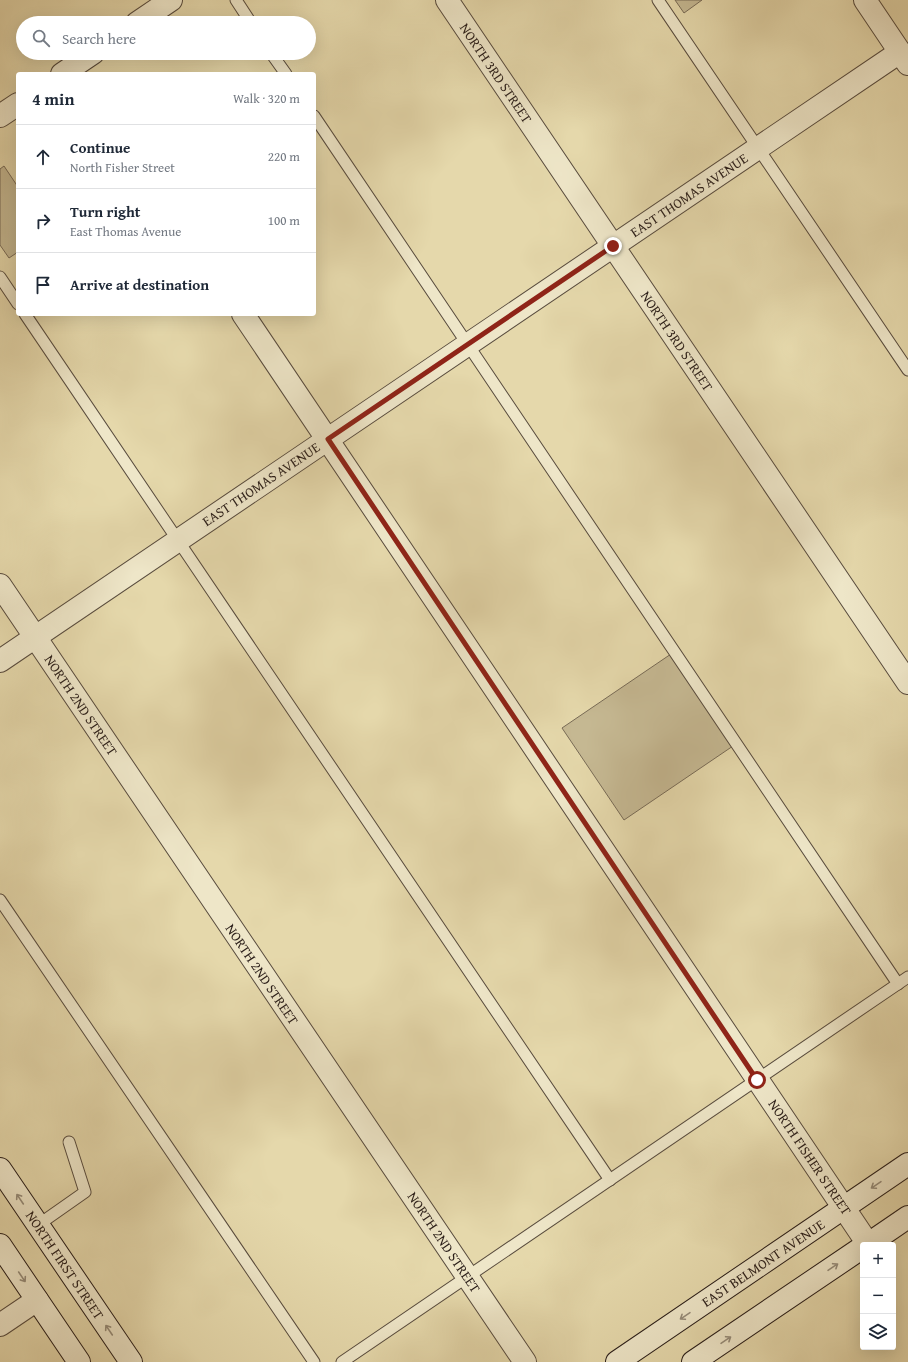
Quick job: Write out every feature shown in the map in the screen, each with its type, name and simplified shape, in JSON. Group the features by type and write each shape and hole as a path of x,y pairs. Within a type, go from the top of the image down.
{"street":[{"path":"147,16 171,0"},
{"name":"NORTH 3RD STREET","path":"447,0 908,683"},
{"path":"865,0 904,58"},
{"name":"EAST THOMAS AVENUE","path":"0,661 758,148 904,58"},
{"path":"72,71 85,60"},
{"path":"0,116 16,105"},
{"name":"NORTH FISHER STREET","path":"244,316 757,1080 844,1207 864,1242"},
{"name":"NORTH 2ND STREET","path":"0,585 525,1362"},
{"name":"EAST BELMONT AVENUE","path":"617,1362 908,1164"},
{"name":"NORTH FIRST STREET","path":"0,1168 130,1362"},
{"path":"870,1242 908,1217"},
{"path":"0,1245 79,1362"},
{"path":"705,1359 860,1249"},
{"path":"0,1325 37,1300"}],"lane":[{"path":"236,0 246,16"},
{"path":"658,0 908,370"},
{"path":"276,60 285,72"},
{"path":"316,119 898,984"},
{"path":"0,277 16,301"},
{"path":"26,316 610,1180"},
{"path":"0,900 314,1362"},
{"path":"342,1362 908,977"},
{"path":"38,1225 86,1192 69,1142"}],"shaded area":[{"path":"675,0 702,0 684,13"},
{"path":"4,166 16,184 16,253 9,258 0,245 0,169"},
{"path":"671,654 733,746 624,820 562,728"}],"route":[{"path":"613,246 328,439 757,1080"}]}
